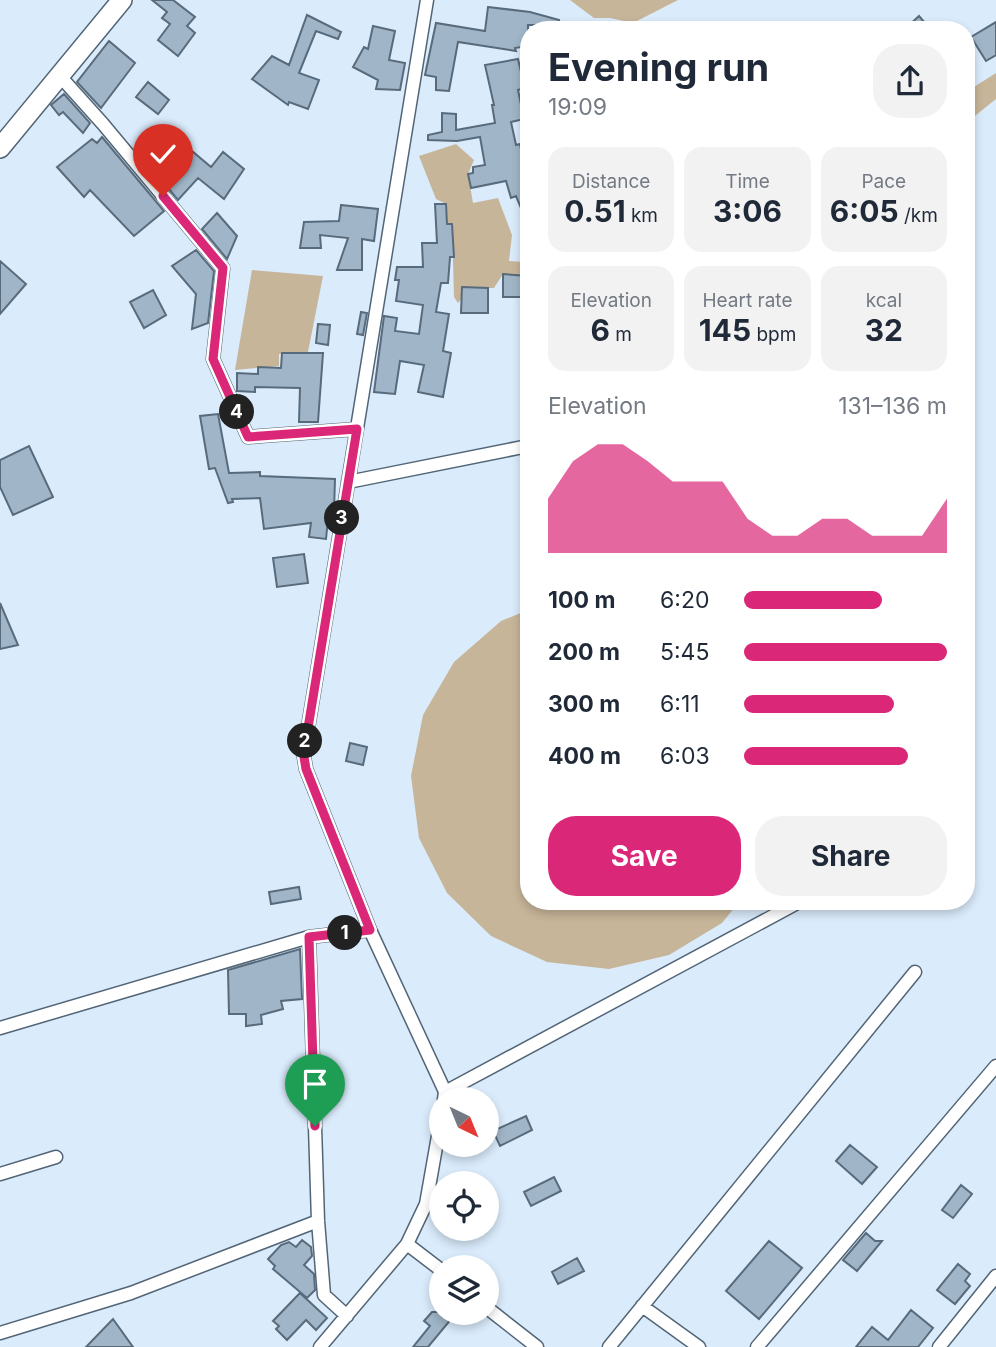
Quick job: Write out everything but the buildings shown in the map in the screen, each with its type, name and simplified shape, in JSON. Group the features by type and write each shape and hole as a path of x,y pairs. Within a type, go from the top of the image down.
{"main road":[{"path":"0,148 122,0"}],"street":[{"path":"428,0 303,751 306,769 370,930 440,1087"},
{"path":"59,75 223,268 213,359 248,437 357,429"},
{"path":"348,482 520,448"},
{"path":"459,1087 784,910"},
{"path":"0,1028 309,937 370,930"},
{"path":"309,937 318,1221 324,1295 346,1316"},
{"path":"609,1347 915,972"},
{"path":"757,1347 996,1066"},
{"path":"0,1174 56,1157"},
{"path":"320,1347 407,1244 426,1204 434,1157"},
{"path":"0,1333 131,1293 318,1221"},
{"path":"407,1244 429,1261"},
{"path":"939,1347 996,1276"},
{"path":"642,1306 699,1347"},
{"path":"499,1317 537,1347"}],"shaded area":[{"path":"570,0 678,0 637,21 594,18"},
{"path":"996,73 996,99 975,116 975,86"},
{"path":"456,144 474,160 468,174 473,203 498,198 512,235 509,261 520,262 520,275 503,274 494,288 462,288 462,298 458,303 454,297 452,225 447,224 446,204 436,199 419,156"},
{"path":"252,270 323,276 308,352 279,354 279,366 235,370"},
{"path":"520,613 520,910 733,910 722,923 669,955 609,969 547,962 491,936 447,893 419,838 411,776 423,715 454,662 501,621"}],"route":[{"path":"163,196 223,268 213,359 248,437 357,429 303,751 306,769 370,930 309,937 315,1126"}]}
